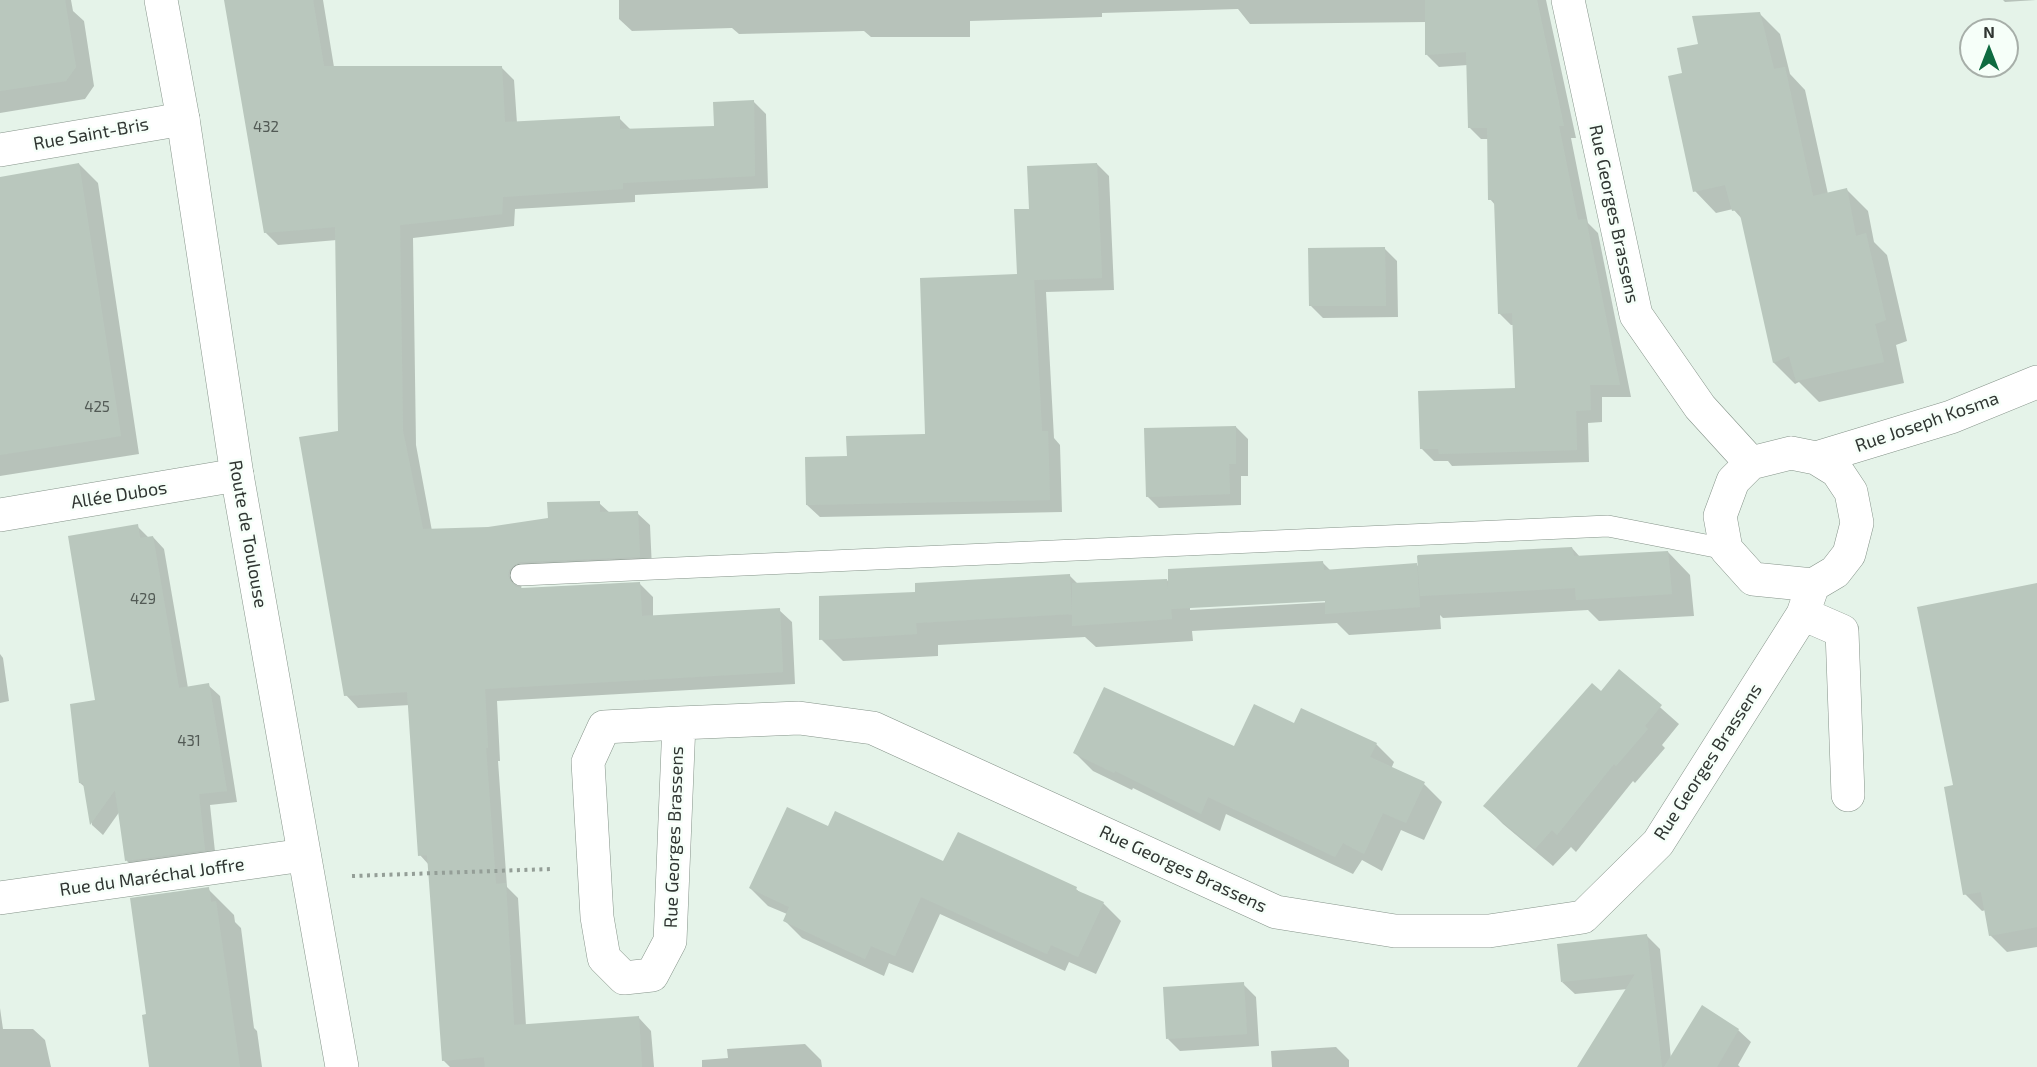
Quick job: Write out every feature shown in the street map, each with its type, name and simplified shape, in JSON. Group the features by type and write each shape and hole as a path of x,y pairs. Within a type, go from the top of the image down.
{"street":[{"name":"Route de Toulouse","path":"161,0 183,119 237,475 342,1067"},
{"name":"Rue Georges Brassens","path":"1568,0 1636,315 1700,407 1751,463"},
{"name":"Rue Saint-Bris","path":"0,150 183,119"},
{"name":"Rue Joseph Kosma","path":"1816,458 1951,417 2037,382"},
{"path":"1808,600 1849,554 1857,523 1851,492 1837,471 1816,458 1791,453 1751,463 1733,481 1720,516 1726,549 1753,579 1808,600 1842,631 1848,795"},
{"name":"Allée Dubos","path":"0,515 237,475"},
{"name":"Rue Georges Brassens","path":"679,723 670,941 652,975 624,978 604,958 597,916 588,762 604,727 679,723 799,718 873,728 1275,912 1395,931 1489,931 1583,916 1658,843 1808,600"},
{"name":"Rue du Maréchal Joffre","path":"0,898 307,866"}],"lane":[{"path":"521,575 1608,526 1726,549"}],"path":[{"path":"307,866 595,867"}],"building":[{"path":"0,0 65,0 76,67 66,81 0,91"},
{"path":"224,0 313,0 324,66 502,66 505,122 620,116 620,129 714,126 713,102 754,100 755,176 623,183 623,189 503,197 502,214 400,225 403,431 423,529 488,527 548,518 547,502 600,501 600,512 638,511 640,557 520,562 509,570 508,576 511,582 516,587 522,588 640,582 642,616 780,608 783,672 485,689 488,748 486,748 496,884 506,883 514,1025 639,1016 642,1067 485,1067 484,1057 442,1061 427,855 418,856 407,692 344,696 299,437 338,431 335,227 264,233"},
{"path":"1425,0 1537,0 1564,126 1559,126 1578,220 1586,219 1620,385 1590,385 1591,410 1576,411 1577,450 1439,454 1438,449 1420,449 1418,391 1515,388 1512,313 1498,314 1494,200 1488,200 1487,128 1468,128 1466,52 1425,55"},
{"path":"1760,12 1774,69 1785,67 1813,196 1847,188 1856,236 1866,233 1886,320 1875,324 1884,362 1796,381 1789,356 1773,363 1739,210 1732,211 1725,185 1693,192 1668,76 1682,73 1677,48 1698,44 1692,16"},
{"path":"79,163 121,436 0,455 0,177"},
{"path":"1097,163 1102,278 1034,280 1042,431 1048,431 1050,500 806,505 805,457 847,456 846,436 925,434 920,278 1017,274 1014,209 1029,209 1027,166"},
{"path":"1385,247 1386,306 1309,306 1308,248"},
{"path":"1236,426 1236,464 1229,464 1230,494 1146,497 1144,428"},
{"path":"138,524 140,538 153,536 179,688 209,683 227,791 199,794 205,850 125,861 115,790 90,825 83,783 79,783 70,704 95,700 68,536"},
{"path":"1572,547 1574,556 1668,551 1672,594 1576,600 1575,588 1420,596 1418,555"},
{"path":"1323,561 1324,570 1417,563 1420,607 1325,614 1325,601 1171,609 1172,619 1072,626 1072,583 1167,579 1168,590 1168,569"},
{"path":"1070,574 1072,614 916,623 917,634 819,640 819,596 915,592 915,583"},
{"path":"2037,583 2037,927 1989,936 1981,892 1963,895 1944,787 1953,785 1917,607"},
{"path":"1619,669 1662,705 1645,726 1648,729 1616,766 1614,764 1557,835 1552,830 1535,849 1483,806 1592,683 1601,691"},
{"path":"1104,687 1234,746 1254,704 1294,723 1301,708 1377,743 1370,757 1425,782 1406,823 1383,813 1364,854 1343,843 1335,857 1208,797 1201,814 1115,771 1114,773 1073,753"},
{"path":"787,807 828,826 835,811 943,861 958,832 1077,887 1076,890 1104,902 1078,957 1051,945 1047,954 921,897 895,956 871,946 865,959 783,921 789,907 749,888"},
{"path":"209,887 211,902 216,901 240,1067 149,1067 142,1015 146,1014 130,898"},
{"path":"1647,934 1662,1067 1577,1067 1635,974 1561,982 1557,944"},
{"path":"1244,982 1247,1034 1166,1039 1163,987"},
{"path":"1702,1005 1739,1029 1717,1067 1664,1067"}]}
